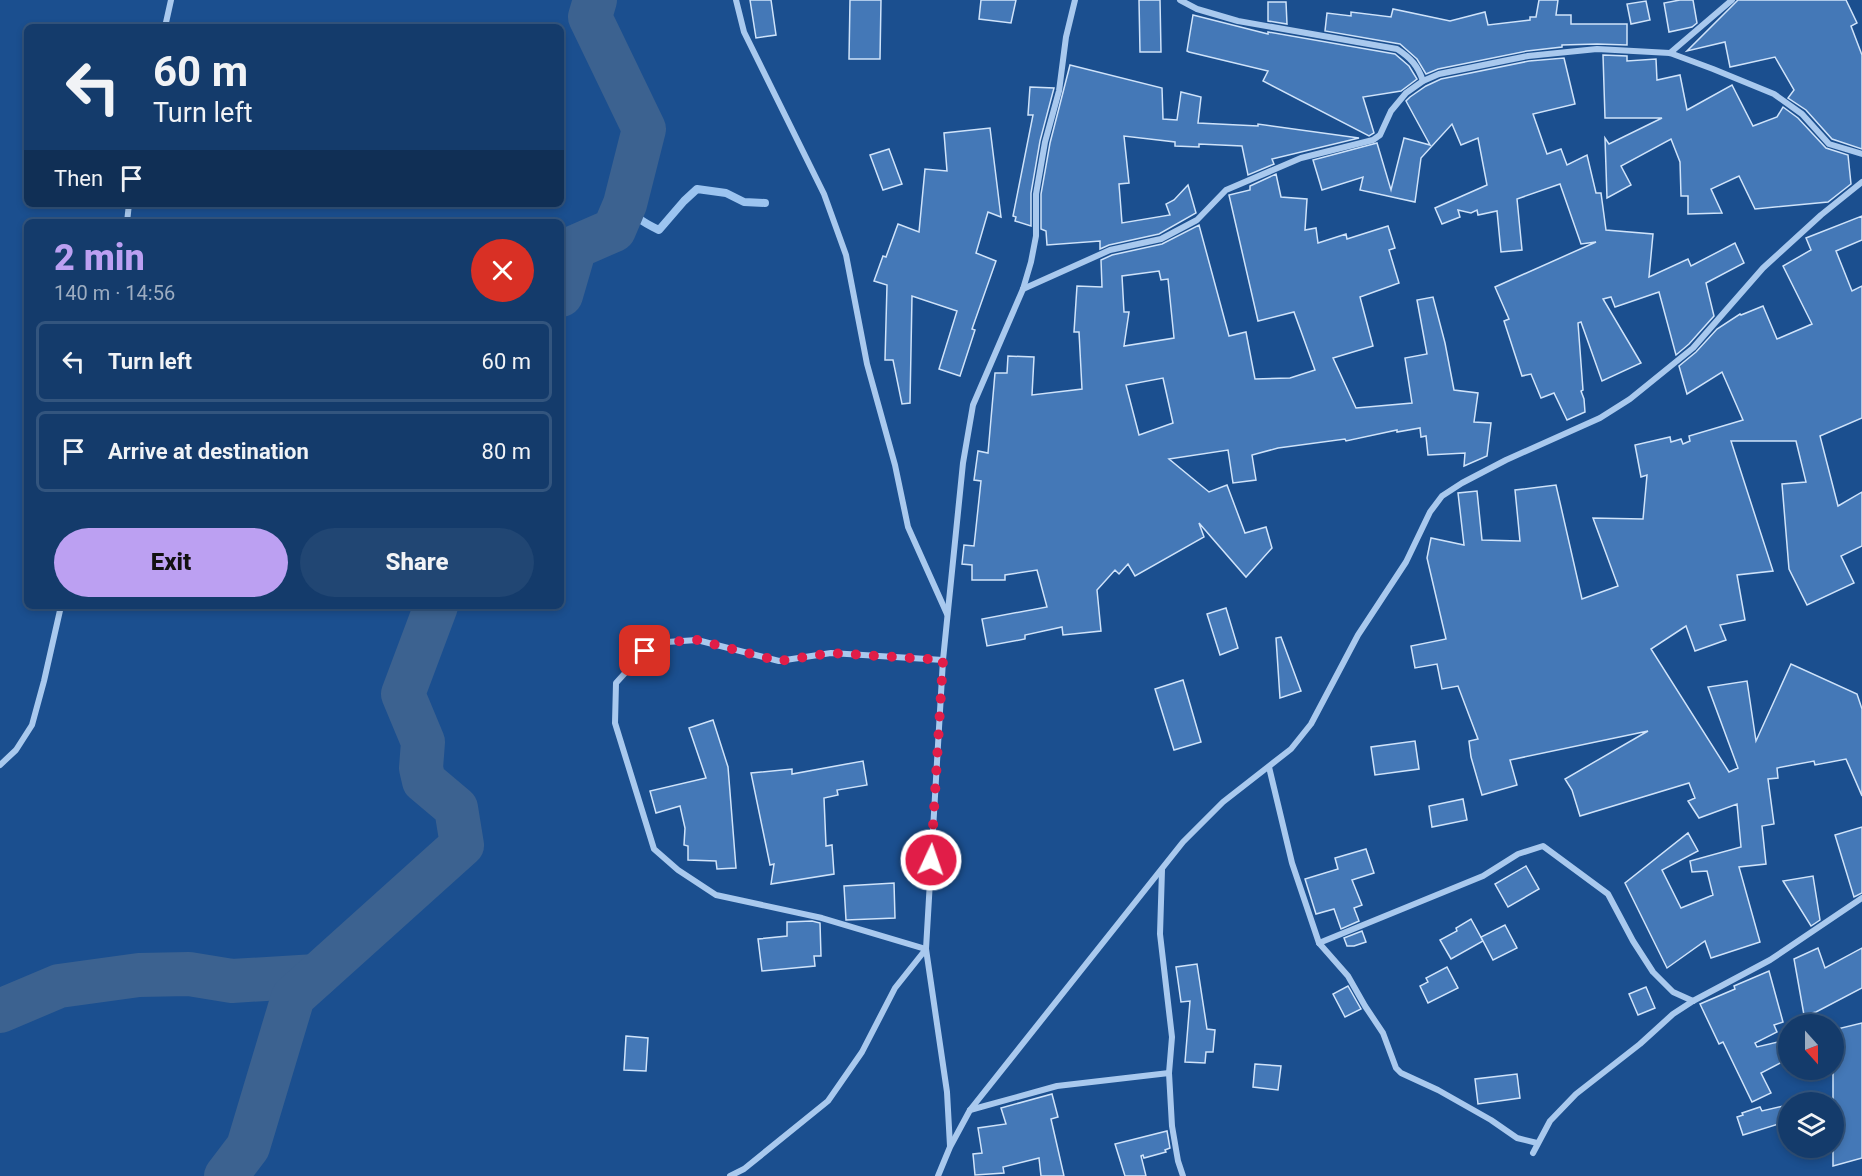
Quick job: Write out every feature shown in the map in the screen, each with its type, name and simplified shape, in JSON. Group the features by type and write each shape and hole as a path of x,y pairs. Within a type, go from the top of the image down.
{"street":[{"path":"166,24 171,0"},
{"path":"736,0 744,32 824,194 846,255 867,364 895,465 908,527 947,616"},
{"path":"950,1147 947,1092 926,949 943,660 963,463 973,405 1023,289 1031,262 1036,236 1036,194 1045,142 1059,91 1066,37 1075,0"},
{"path":"1180,0 1197,9 1238,21 1397,49 1418,67 1423,81"},
{"path":"1670,53 1732,0"},
{"path":"1023,289 1110,250 1161,239 1197,220 1226,190 1300,158 1373,140 1380,135 1391,111 1406,93 1423,81 1439,74 1528,56 1597,49 1670,53 1774,94 1802,114 1829,144 1862,154"},
{"path":"938,1176 950,1147 970,1110 1184,842 1223,802 1291,749 1311,724 1358,635 1406,562 1430,512 1442,496 1506,459 1600,418 1630,399 1693,348 1763,268 1821,215 1862,182"},
{"path":"0,765 16,750 32,725 60,609"},
{"path":"926,949 822,918 716,895 678,870 654,849 615,723 616,683 645,651 667,642 697,640 779,661 831,653 943,660"},
{"path":"1269,767 1292,863 1319,943 1348,976 1383,1033 1396,1068 1401,1074 1438,1090 1491,1120 1517,1138 1537,1143"},
{"path":"1319,943 1484,876 1518,854 1542,846 1608,894 1633,941 1653,972 1673,992 1693,1000"},
{"path":"1162,870 1160,934 1172,1037 1169,1073 1172,1126 1183,1176"},
{"path":"1533,1153 1550,1120 1576,1094 1640,1044 1673,1014 1693,1000 1770,960 1862,898"},
{"path":"730,1176 744,1169 828,1101 862,1052 896,988 926,949"},
{"path":"970,1110 1057,1086 1169,1073"}],"building":[{"path":"750,0 771,0 776,35 756,38"},
{"path":"850,0 881,0 880,59 849,59"},
{"path":"981,0 1016,0 1011,23 979,19"},
{"path":"1139,0 1160,0 1161,52 1140,52"},
{"path":"1539,0 1558,0 1556,15 1571,15 1571,24 1627,24 1627,45 1562,45 1562,47 1527,51 1438,69 1426,74 1417,59 1400,44 1325,31 1327,13 1351,16 1351,12 1391,17 1393,9 1450,21 1485,12 1488,25 1530,20 1530,17 1536,17"},
{"path":"1693,0 1697,23 1692,27 1669,32 1664,3"},
{"path":"1738,0 1846,0 1857,23 1851,26 1862,55 1862,149 1832,139 1806,110 1788,98 1794,90 1775,57 1730,67 1725,42 1687,51"},
{"path":"1646,1 1650,20 1631,24 1627,4"},
{"path":"1268,2 1286,2 1287,24 1268,21"},
{"path":"1193,15 1268,34 1268,32 1395,54 1409,66 1417,79 1401,91 1363,97 1374,133 1369,136 1263,81 1268,71 1187,51"},
{"path":"1603,55 1627,56 1627,61 1656,59 1657,80 1680,75 1687,110 1732,85 1753,126 1777,117 1783,107 1798,118 1826,148 1848,155 1851,184 1828,202 1755,209 1739,176 1711,189 1722,213 1688,214 1688,196 1681,196 1680,162 1671,139 1621,166 1631,185 1607,198 1605,138 1609,144 1662,118 1605,118"},
{"path":"1564,58 1575,104 1533,114 1547,154 1561,149 1567,165 1587,155 1596,193 1601,193 1606,230 1653,234 1649,277 1688,259 1691,266 1735,243 1744,263 1706,283 1714,316 1676,355 1659,292 1615,307 1611,297 1603,299 1641,363 1602,381 1581,322 1578,323 1583,390 1581,391 1585,412 1567,420 1554,393 1541,398 1531,374 1522,376 1504,321 1509,319 1495,287 1596,242 1581,244 1560,184 1517,199 1522,250 1501,252 1497,211 1478,215 1477,210 1471,213 1458,210 1460,217 1442,224 1435,208 1487,185 1478,138 1461,145 1452,124 1421,158 1415,202 1360,190 1363,177 1322,190 1313,160 1377,143 1391,190 1404,138 1430,145 1406,101 1410,97 1441,79 1529,61"},
{"path":"1070,65 1162,88 1163,119 1177,120 1181,92 1201,97 1198,123 1258,126 1258,124 1359,138 1272,159 1274,164 1248,175 1242,146 1199,144 1199,147 1175,146 1175,142 1124,136 1129,183 1119,184 1122,223 1170,215 1166,204 1174,200 1188,185 1196,213 1159,234 1100,249 1100,241 1047,245 1046,231 1041,229 1041,194 1050,143"},
{"path":"1030,87 1054,88 1040,141 1031,193 1031,226 1015,221 1016,217 1013,216 1033,115 1028,115"},
{"path":"990,128 1001,217 988,212 976,253 996,261 972,329 975,330 960,376 939,369 957,311 912,296 910,403 902,404 893,360 885,360 887,285 874,281 898,224 919,232 925,169 947,171 944,133"},
{"path":"889,149 902,184 883,190 870,155"},
{"path":"1276,174 1281,197 1307,199 1305,230 1316,228 1318,243 1346,234 1347,239 1388,226 1395,248 1389,250 1399,283 1360,297 1373,346 1333,358 1356,408 1412,403 1405,358 1427,354 1417,300 1433,297 1454,390 1478,393 1474,422 1491,423 1487,456 1464,466 1465,453 1428,455 1426,436 1421,437 1420,428 1397,432 1397,430 1346,441 1345,439 1278,448 1252,455 1256,480 1233,483 1228,450 1169,459 1209,492 1227,485 1245,533 1266,527 1272,548 1246,577 1199,523 1204,537 1135,576 1128,564 1119,574 1115,570 1097,590 1101,631 1063,635 1062,627 1025,635 1025,639 987,646 982,619 1047,607 1037,570 1005,575 1005,580 972,580 972,565 962,564 964,545 974,546 981,481 974,480 978,451 988,453 995,373 1007,373 1008,356 1034,357 1032,395 1082,389 1079,332 1074,332 1077,286 1102,287 1101,260 1112,255 1162,244 1199,225 1229,336 1246,332 1255,379 1290,378 1315,370 1294,312 1258,321 1229,195 1250,190 1250,186","holes":["1159,271 1161,280 1168,279 1174,338 1124,346 1129,312 1124,312 1122,276","1163,378 1173,423 1139,435 1126,385"]},
{"path":"1862,216 1862,240 1836,251 1852,291 1862,286 1862,418 1820,436 1838,506 1862,492 1862,546 1841,556 1854,583 1807,605 1789,569 1782,484 1806,482 1796,441 1731,441 1773,571 1737,575 1745,620 1720,625 1726,640 1695,651 1686,626 1651,649 1729,772 1738,768 1708,687 1747,681 1756,741 1791,664 1857,694 1862,709 1862,796 1846,759 1815,765 1814,761 1777,768 1778,778 1768,779 1774,824 1762,826 1766,864 1739,867 1760,942 1711,958 1705,941 1667,968 1625,883 1688,833 1698,851 1662,870 1681,908 1713,895 1707,871 1692,872 1690,861 1741,847 1737,804 1699,818 1688,801 1695,798 1689,783 1580,816 1572,790 1565,779 1648,731 1510,760 1517,785 1482,795 1471,757 1469,741 1478,739 1458,686 1442,689 1437,664 1415,668 1411,646 1446,639 1427,558 1431,538 1464,545 1458,493 1477,491 1482,540 1520,541 1515,490 1556,485 1582,599 1618,586 1593,518 1643,519 1647,475 1641,477 1635,445 1670,437 1671,442 1681,439 1683,444 1690,441 1689,436 1743,420 1722,372 1687,394 1679,366 1696,352 1717,329 1740,314 1763,306 1777,339 1812,324 1783,266 1811,250 1806,238"},
{"path":"1226,608 1238,648 1220,655 1207,614"},
{"path":"1281,637 1301,691 1280,698 1276,638"},
{"path":"1183,680 1201,742 1174,750 1155,689"},
{"path":"713,720 728,767 736,868 717,869 716,861 688,860 688,846 684,845 685,828 680,806 656,813 650,791 706,778 689,728"},
{"path":"1415,741 1419,769 1375,775 1371,747"},
{"path":"863,761 867,785 837,790 838,795 824,798 826,846 832,845 834,874 771,884 774,864 770,865 751,773 792,769 792,774"},
{"path":"1463,799 1467,820 1432,827 1429,806"},
{"path":"1862,827 1862,893 1854,897 1835,835"},
{"path":"1366,849 1374,873 1352,880 1362,905 1354,908 1359,921 1341,929 1334,909 1316,914 1305,879 1338,869 1335,858"},
{"path":"1526,866 1539,889 1508,907 1495,884"},
{"path":"1813,876 1820,920 1811,926 1783,881"},
{"path":"894,883 895,918 846,920 844,886"},
{"path":"1471,919 1483,941 1451,959 1440,940 1457,931 1456,928"},
{"path":"787,922 820,923 821,956 814,956 815,966 762,971 758,939 787,936"},
{"path":"1505,925 1517,948 1493,960 1481,937"},
{"path":"1362,931 1366,942 1347,946 1344,938"},
{"path":"1818,948 1825,968 1862,948 1862,988 1816,1012 1804,1014 1794,959"},
{"path":"1197,964 1207,1029 1215,1030 1213,1052 1206,1052 1205,1063 1185,1062 1190,1001 1181,1002 1176,967"},
{"path":"1447,967 1458,988 1428,1003 1420,986 1428,982 1426,978"},
{"path":"1769,971 1781,1014 1778,1014 1778,1024 1774,1025 1777,1032 1755,1043 1757,1047 1778,1042 1778,1064 1761,1073 1771,1093 1752,1102 1723,1042 1719,1044 1700,1004 1735,989 1734,986"},
{"path":"1348,986 1361,1009 1345,1017 1333,994"},
{"path":"1646,987 1655,1008 1638,1015 1629,994"},
{"path":"1862,1023 1862,1158 1833,1166 1833,1158 1844,1158 1844,1092 1833,1092 1833,1080 1844,1080 1844,1027"},
{"path":"626,1036 648,1038 646,1071 624,1070"},
{"path":"1255,1064 1281,1066 1278,1090 1253,1087"},
{"path":"1517,1074 1520,1098 1478,1104 1475,1079"},
{"path":"1052,1094 1058,1117 1051,1119 1064,1176 1041,1176 1039,1158 1003,1167 1004,1173 975,1175 973,1154 982,1153 978,1128 1006,1124 1001,1108"},
{"path":"1760,1107 1762,1111 1778,1107 1778,1124 1743,1135 1737,1117"},
{"path":"1167,1131 1170,1148 1165,1150 1166,1152 1144,1158 1143,1155 1141,1156 1146,1176 1125,1176 1115,1144"}],"waterway":[{"path":"564,285 575,247 614,230 625,204 644,129 590,17 595,0"},
{"path":"625,204 640,219 659,230 697,189 726,193 744,202 765,203"},
{"path":"226,1176 248,1147 293,997 462,845 456,808 424,781 421,768 423,742 403,694 435,609"},
{"path":"0,1011 59,986 139,975 189,974 232,981 316,976"}],"route":[{"path":"645,651 667,642 697,640 779,661 831,653 943,660 931,860"}]}
